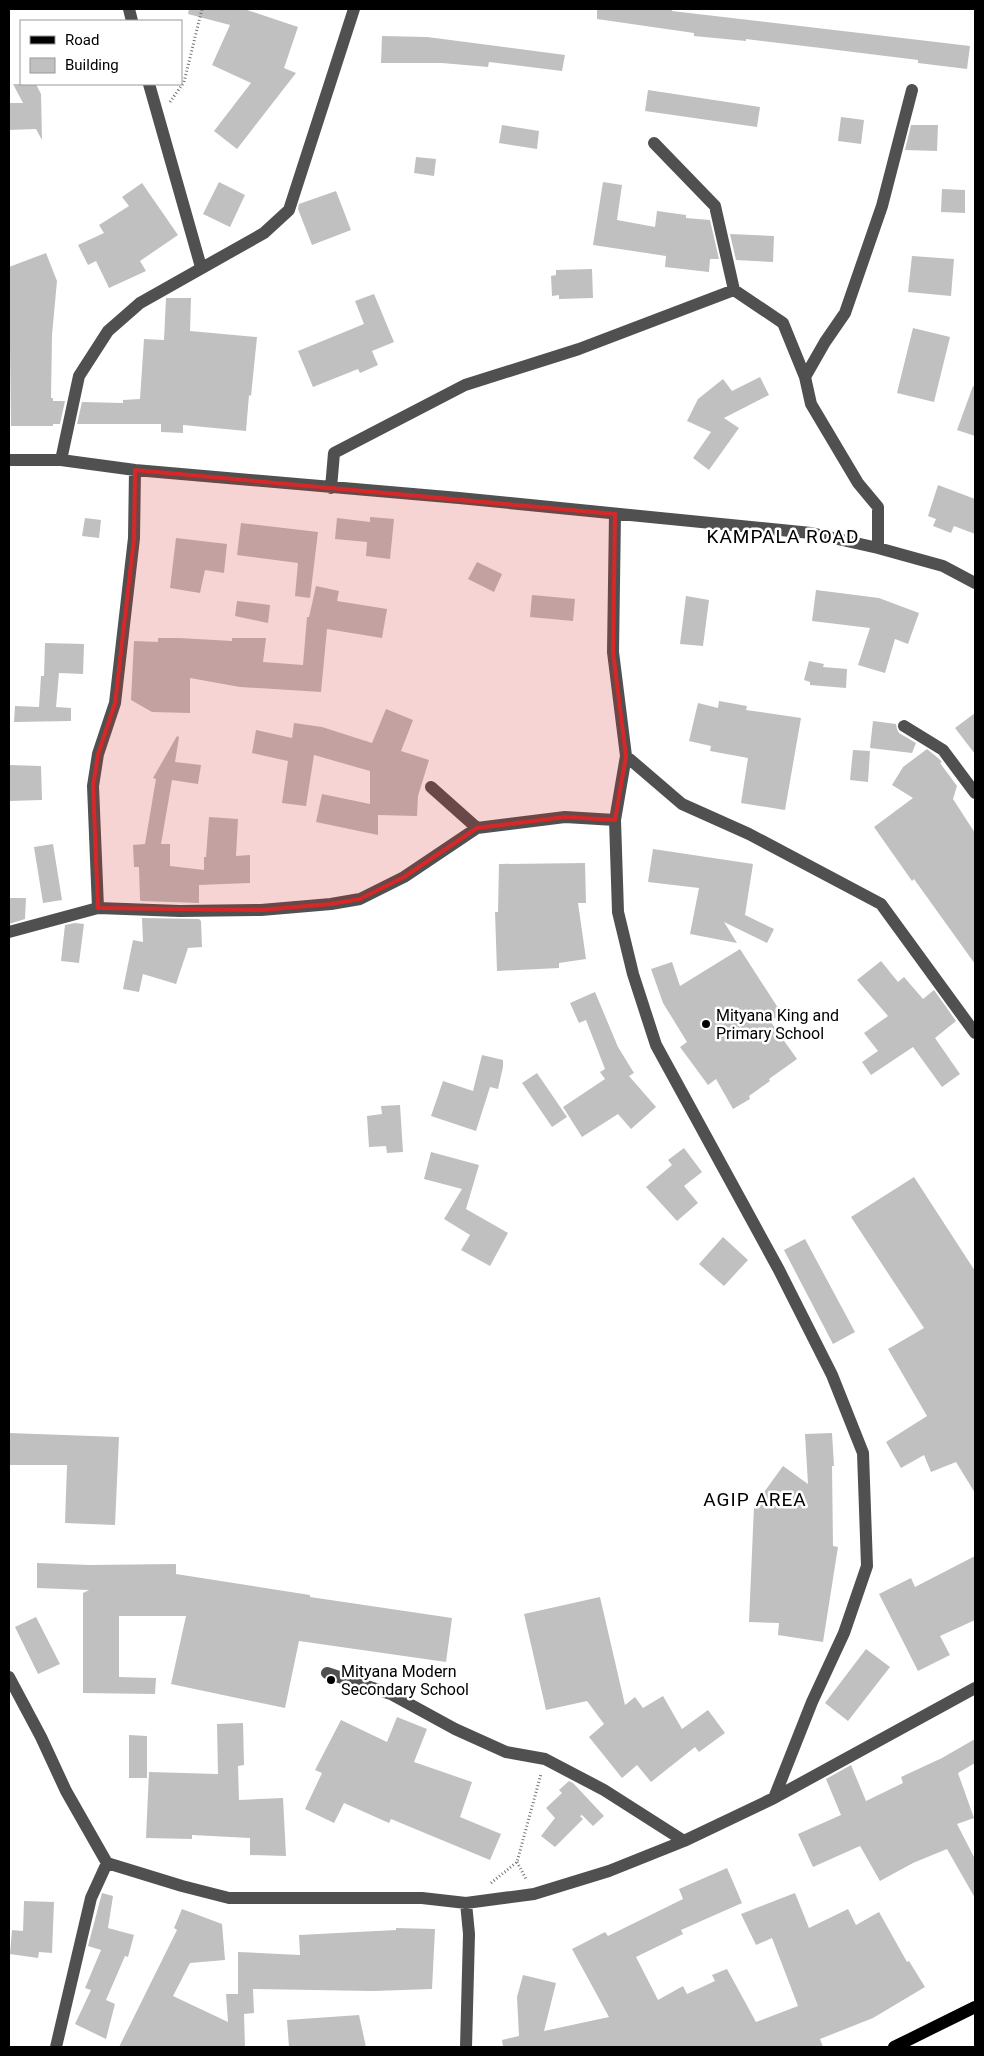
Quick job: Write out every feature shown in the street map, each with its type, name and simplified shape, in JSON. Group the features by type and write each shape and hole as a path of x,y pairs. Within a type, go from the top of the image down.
{"main road":[{"path":"894,2047 975,2007"}],"street":[{"path":"61,460 79,376 108,331 140,303 264,233 288,210 354,9"},
{"path":"149,85 201,267"},
{"path":"805,377 825,342 845,313 882,206 912,90"},
{"path":"654,143 715,206 734,290 783,323 805,377 811,404 858,483 878,507 878,548"},
{"path":"331,488 334,453 465,385 579,349 734,290"},
{"path":"9,460 61,460 135,470 458,498 811,533 878,548 943,566 975,583"},
{"path":"98,908 93,786 98,754 115,704 134,538 135,470"},
{"path":"616,514 613,652 626,756 615,820 618,912 633,974 656,1045 779,1270 832,1375 863,1453 867,1566 844,1633 812,1702 774,1798"},
{"path":"904,726 943,750 975,793"},
{"path":"626,756 682,804 749,834 881,904 975,1034"},
{"path":"431,786 477,828"},
{"path":"9,932 98,908 180,911 261,910 331,904 360,899 404,877 477,828 565,817 615,820"},
{"path":"327,1673 391,1694 455,1728 506,1752 545,1759 604,1790 684,1841"},
{"path":"9,1677 41,1737 66,1791 107,1862 182,1886 229,1898 422,1898 466,1903 534,1894 609,1871 684,1841 774,1798 975,1688"},
{"path":"56,2047 91,1898 107,1862"},
{"path":"466,1903 468,1934 466,2047"}],"path":[{"path":"182,85 202,9"},
{"path":"158,119 182,85"},
{"path":"517,1862 545,1759"}],"highlighted area":[{"path":"135,470 615,514 613,652 626,756 615,820 565,817 477,828 404,877 360,899 331,904 261,910 98,908 93,786 98,754 115,703 134,538"}],"building":[{"path":"189,9 244,9 298,27 284,68 296,73 237,149 214,131 251,83 212,65 230,25 188,14"},
{"path":"597,9 672,9 672,11 970,46 967,69 918,63 918,60 821,48 746,39 746,41 694,36 694,33 597,19"},
{"path":"382,36 427,37 565,55 562,71 489,62 488,67 442,63 381,63"},
{"path":"13,84 36,85 41,94 42,140 36,129 9,130 9,103 23,103"},
{"path":"648,90 760,107 757,127 645,111"},
{"path":"841,117 864,120 861,144 838,141"},
{"path":"502,125 539,131 537,149 499,143"},
{"path":"911,125 938,125 937,151 905,150"},
{"path":"416,157 436,159 434,176 414,173"},
{"path":"219,182 245,195 230,227 203,214"},
{"path":"603,182 622,185 617,220 655,227 657,211 686,215 686,218 710,220 719,259 710,259 709,272 665,267 666,256 593,245"},
{"path":"142,183 178,235 140,261 146,271 109,288 96,261 88,265 78,245 104,233 99,225 129,206 122,197"},
{"path":"942,189 965,190 965,213 941,212"},
{"path":"336,191 351,230 312,245 298,209 299,204"},
{"path":"730,234 774,236 773,262 736,260"},
{"path":"46,253 57,281 52,335 51,398 53,398 53,401 65,401 60,424 53,424 53,426 11,426 9,267"},
{"path":"912,256 954,259 951,296 908,292"},
{"path":"592,269 593,298 559,299 559,295 552,296 551,276 556,275 556,270"},
{"path":"374,294 394,342 372,351 378,365 360,373 358,369 313,387 298,351 364,324 355,301"},
{"path":"166,298 191,298 190,331 257,337 246,431 183,425 183,433 161,432 161,424 77,424 82,402 123,403 123,400 140,399 144,339 164,340"},
{"path":"913,328 950,337 934,402 897,393"},
{"path":"760,377 769,395 724,418 739,428 709,470 693,458 711,432 687,421 698,399 723,379 732,391"},
{"path":"973,386 975,387 975,436 957,430"},
{"path":"938,485 975,499 975,534 954,526 951,533 933,526 936,519 928,516"},
{"path":"370,517 394,519 390,559 366,556 367,542 335,539 337,518 370,522"},
{"path":"85,518 101,520 99,538 82,536"},
{"path":"241,523 318,532 310,598 295,596 298,563 237,555"},
{"path":"176,538 227,544 224,573 205,570 200,593 170,588"},
{"path":"477,562 502,574 494,592 468,579"},
{"path":"316,586 339,591 337,601 387,609 382,638 327,629 321,692 240,687 190,678 190,713 152,712 131,700 134,641 158,642 158,638 232,641 232,638 266,638 263,662 303,665 307,617 309,617"},
{"path":"816,590 879,598 919,613 908,644 895,639 885,673 858,665 870,628 812,621"},
{"path":"532,595 575,599 573,621 530,617"},
{"path":"686,596 709,600 703,646 680,644"},
{"path":"237,601 270,605 268,623 235,616"},
{"path":"45,643 84,644 83,674 59,673 56,707 71,708 71,721 14,722 15,706 39,707 41,676 44,676"},
{"path":"809,661 824,664 823,667 847,669 846,688 810,685 810,682 804,680"},
{"path":"719,701 747,706 746,710 801,718 785,810 741,803 748,758 710,751 711,746 689,741 698,703 718,708"},
{"path":"386,709 413,720 401,751 429,760 418,796 417,816 378,815 378,835 316,822 322,794 370,804 370,771 314,755 306,806 282,803 288,761 252,753 256,730 292,738 294,723 322,727 372,743"},
{"path":"975,713 975,754 955,728"},
{"path":"873,721 896,724 899,733 916,743 912,753 870,748"},
{"path":"177,736 179,737 175,762 201,765 198,784 172,780 161,844 170,844 170,866 204,870 209,817 238,819 236,856 250,855 250,883 199,885 199,903 141,901 139,867 134,867 133,845 145,844 156,779 153,778"},
{"path":"927,749 942,762 940,763 957,786 953,799 975,833 975,964 874,827 913,798 892,785 903,767"},
{"path":"853,750 870,751 868,782 850,780"},
{"path":"9,765 41,766 42,800 9,801"},
{"path":"53,844 62,900 43,903 34,847"},
{"path":"653,849 753,864 745,915 774,929 767,943 724,922 737,943 690,934 699,888 648,882"},
{"path":"585,863 586,903 578,903 586,959 559,963 559,968 497,971 495,912 498,912 499,864"},
{"path":"9,898 26,898 25,919 9,924"},
{"path":"142,918 199,919 201,921 202,947 188,948 176,984 143,974 139,992 123,989 133,940 143,942"},
{"path":"84,924 79,963 61,961 65,925"},
{"path":"740,949 782,1014 770,1021 797,1059 749,1096 750,1099 733,1109 716,1079 708,1085 680,1047 687,1042 663,1003 651,969 672,962 680,986"},
{"path":"881,961 898,982 904,977 923,999 934,990 956,1021 935,1038 960,1074 942,1087 913,1047 871,1075 862,1062 878,1051 864,1033 888,1016 857,980"},
{"path":"595,992 618,1047 634,1073 629,1076 656,1107 631,1129 618,1114 582,1137 563,1107 605,1079 600,1072 605,1069 586,1020 579,1023 570,1003"},
{"path":"482,1055 503,1060 503,1067 498,1089 490,1087 476,1131 431,1116 443,1081 473,1091"},
{"path":"537,1073 567,1117 552,1127 522,1083"},
{"path":"400,1105 403,1152 387,1153 386,1146 369,1147 367,1116 382,1114 381,1106"},
{"path":"684,1148 702,1172 684,1186 698,1203 677,1221 646,1187 672,1165 668,1160"},
{"path":"431,1152 479,1165 466,1209 508,1233 490,1266 461,1250 470,1235 444,1219 462,1189 424,1179"},
{"path":"914,1177 975,1271 975,1493 956,1462 931,1472 924,1455 901,1468 886,1442 927,1416 888,1349 924,1328 851,1217"},
{"path":"723,1237 748,1260 724,1286 699,1264"},
{"path":"805,1239 855,1332 833,1344 784,1250"},
{"path":"9,1433 119,1437 115,1525 65,1523 67,1465 9,1465"},
{"path":"832,1433 834,1466 832,1466 833,1546 838,1547 823,1642 778,1635 779,1623 749,1622 754,1506 783,1466 808,1484 805,1434"},
{"path":"975,1556 975,1620 940,1636 950,1655 918,1671 879,1594 911,1578 915,1587"},
{"path":"37,1563 89,1565 176,1564 176,1574 310,1595 310,1597 452,1618 446,1662 299,1641 285,1708 171,1684 186,1616 119,1616 119,1677 156,1678 155,1694 83,1693 83,1593 89,1590 37,1588"},
{"path":"600,1597 625,1705 635,1697 643,1708 663,1696 682,1729 708,1710 725,1733 699,1752 695,1747 651,1782 637,1765 622,1778 589,1737 604,1724 587,1701 546,1710 524,1614"},
{"path":"36,1617 60,1664 38,1674 15,1627"},
{"path":"866,1649 890,1667 848,1721 825,1703"},
{"path":"397,1717 427,1729 414,1762 472,1782 460,1817 501,1834 490,1860 391,1819 389,1823 344,1803 334,1823 305,1809 322,1773 315,1770 341,1720 387,1742"},
{"path":"243,1723 244,1765 238,1766 239,1800 283,1798 286,1856 250,1855 250,1838 192,1835 192,1839 146,1838 149,1772 218,1774 217,1724"},
{"path":"129,1735 147,1736 147,1778 129,1778"},
{"path":"975,1739 975,1763 958,1773 974,1818 957,1824 975,1859 975,1898 947,1849 913,1863 880,1881 860,1846 813,1867 798,1834 841,1815 826,1779 851,1765 866,1801 903,1783 901,1777 942,1758"},
{"path":"569,1781 604,1816 593,1826 582,1815 580,1816 583,1819 555,1847 541,1836 555,1818 546,1808 562,1793 559,1790"},
{"path":"727,1868 742,1903 681,1930 683,1934 636,1957 658,2000 683,1986 687,1994 715,1981 712,1975 727,1969 756,2022 798,2006 772,1938 756,1945 741,1914 795,1893 809,1928 848,1909 856,1925 879,1912 907,1962 909,1961 925,1987 873,2018 820,2039 823,2047 503,2047 502,2040 519,2036 517,1997 523,1975 556,1983 544,2031 609,2017 572,1949 605,1932 608,1936 683,1899 679,1889"},
{"path":"102,1893 113,1896 108,1928 134,1935 128,1957 125,1956 106,2000 115,2004 106,2039 75,2024 91,1990 85,1988 101,1950 88,1946"},
{"path":"24,1901 54,1902 52,1953 39,1952 38,1958 10,1954 12,1930 23,1931"},
{"path":"182,1909 222,1924 225,1960 190,1963 173,1996 228,2022 226,1994 238,1994 238,1952 300,1955 299,1935 396,1930 396,1928 435,1929 432,1989 373,1991 253,1989 254,2013 244,2014 245,2047 119,2047 177,1930 174,1928"},
{"path":"359,2015 366,2047 289,2047 287,2020"}],"place":[{"name":"Mityana King and Primary School","path":"706,1024"},
{"name":"Mityana Modern Secondary School","path":"331,1680"}],"district":[{"name":"KAMPALA ROAD","path":"783,536"},
{"name":"AGIP AREA","path":"755,1499"}]}
